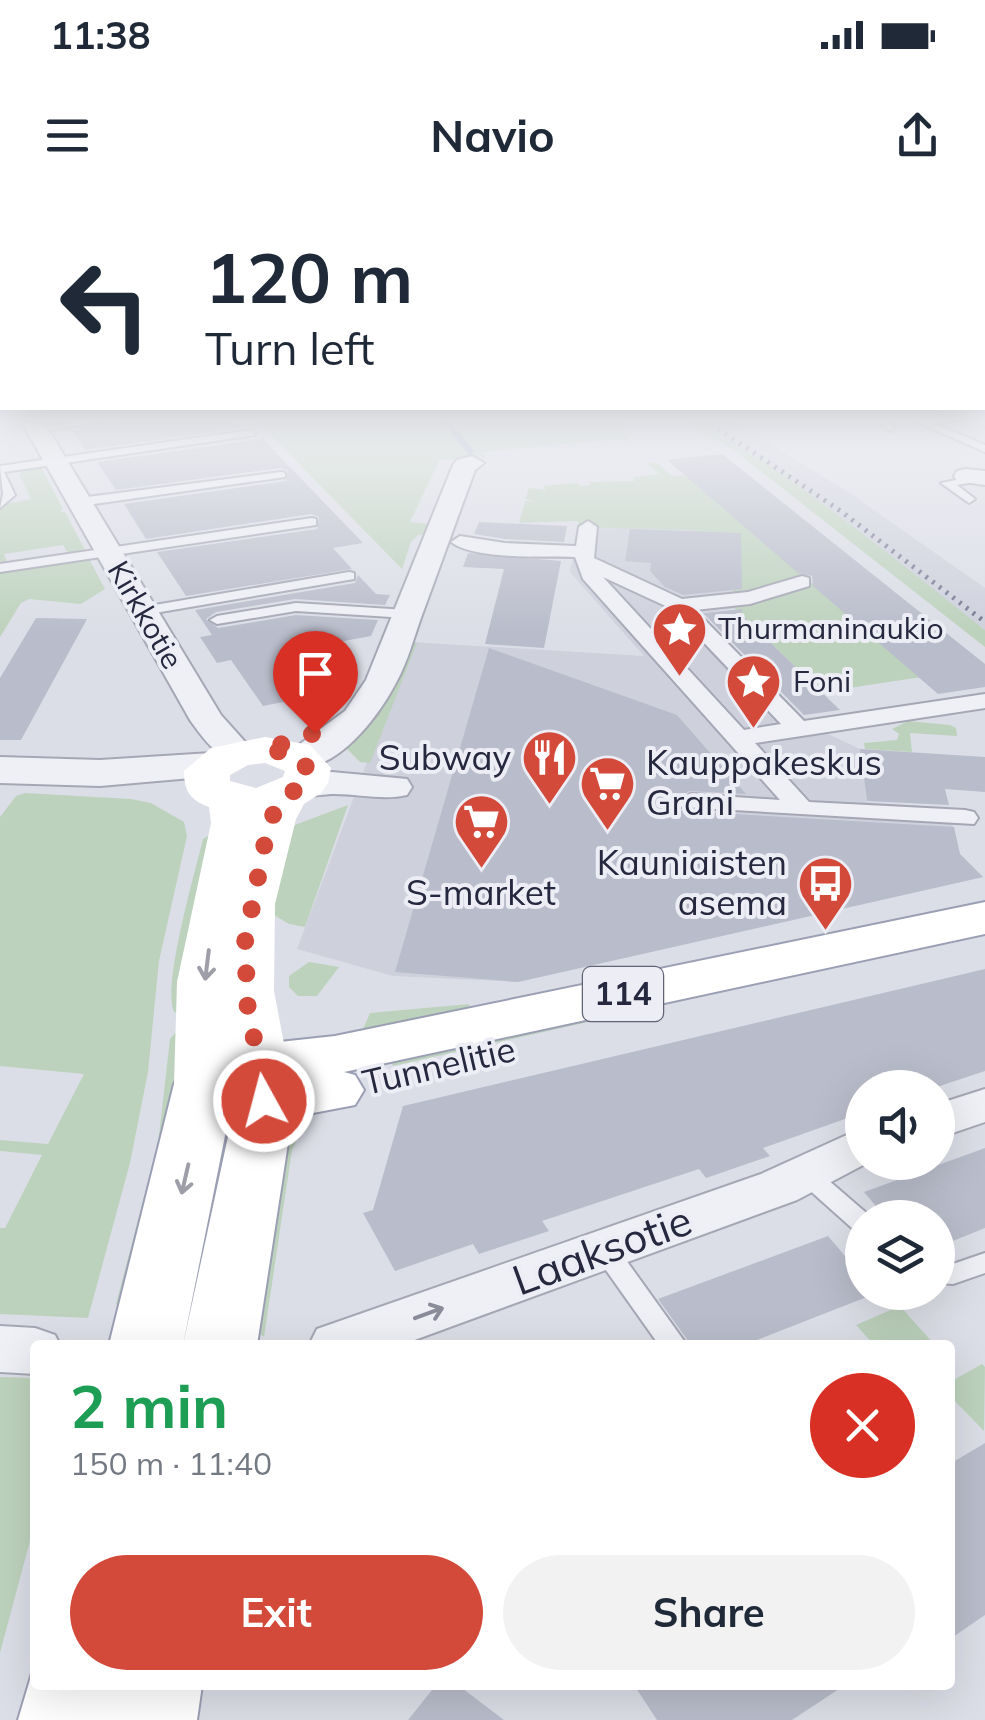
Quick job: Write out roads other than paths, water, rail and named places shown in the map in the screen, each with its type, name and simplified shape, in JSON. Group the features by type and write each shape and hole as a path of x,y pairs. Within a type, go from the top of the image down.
{"main road":[{"path":"220,1340 243,1083 205,982 235,823 255,775"},
{"name":"Tunnelitie","path":"243,1083 335,1055 985,918"},
{"name":"Tunnelitie","path":"243,1083 327,1092 985,943"},
{"path":"148,1340 243,1083"},
{"path":"64,1720 70,1690"},
{"path":"151,1720 156,1690"}],"street":[{"name":"Kirkkotie","path":"73,490 207,720 255,775"},
{"path":"255,775 328,743 357,718 382,680 456,490"},
{"path":"588,527 584,556 590,574 802,808"},
{"path":"460,542 496,552 584,556 680,605 800,729"},
{"path":"680,605 682,578"},
{"path":"680,605 750,598 802,582"},
{"path":"738,738 985,701"},
{"path":"0,773 33,781 255,775 394,787"},
{"path":"691,802 965,818"},
{"path":"955,1115 985,1105"},
{"name":"Laaksotie","path":"352,1340 779,1187 845,1154"},
{"path":"0,1350 30,1351"}],"lane":[{"path":"80,502 169,490"},
{"path":"0,568 312,522"},
{"path":"143,610 349,576"},
{"path":"217,620 296,607 407,614"},
{"path":"805,1174 845,1208"},
{"path":"604,1249 670,1340"},
{"path":"955,1274 985,1264"}],"railway":[{"path":"809,490 985,622"}],"place":[{"name":"Thurmaninaukio","path":"679,678"},
{"name":"Foni","path":"754,731"},
{"name":"Subway","path":"550,807"},
{"name":"Kauppakeskus Grani","path":"607,832"},
{"name":"S-market","path":"481,871"},
{"name":"Kauniaisten asema","path":"826,932"}]}
